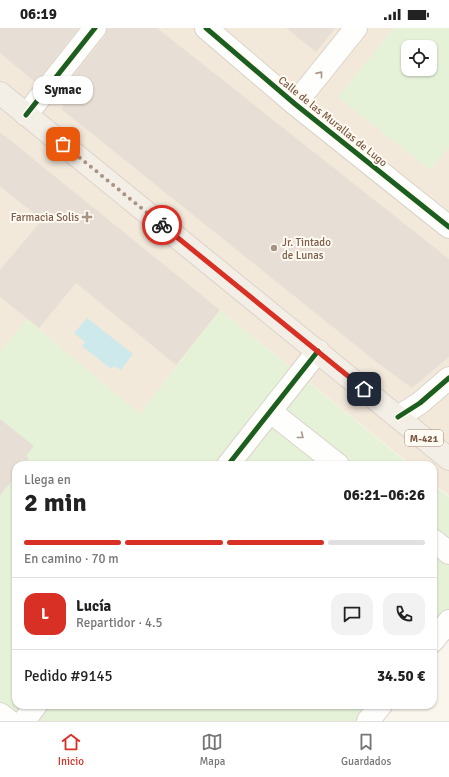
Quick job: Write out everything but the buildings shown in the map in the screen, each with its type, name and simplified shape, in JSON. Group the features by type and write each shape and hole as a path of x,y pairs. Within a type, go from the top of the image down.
{"main road":[{"name":"M-421","path":"0,93 449,459"}],"street":[{"path":"26,114 95,28"},
{"name":"Calle de las Murallas de Lugo","path":"206,28 295,104 449,227"},
{"path":"295,104 356,28"},
{"path":"231,461 318,352"},
{"path":"398,417 420,403 449,378"},
{"path":"270,412 333,461"},
{"path":"437,543 449,553"},
{"path":"437,636 449,622"},
{"path":"24,721 33,709"},
{"path":"368,721 378,709"},
{"path":"0,714 8,721"}],"shaded area":[{"path":"0,28 449,28 449,496 437,486 437,461 406,461 220,310 140,414 124,402 85,449 0,380"}],"green space":[{"path":"394,28 449,28 449,147 430,170 338,97"},
{"path":"220,310 405,461 12,461 12,709 393,709 383,721 0,721 0,352 27,319 140,414"},
{"path":"437,487 449,497 449,639 437,654"}],"water":[{"path":"87,318 133,354 121,370 114,366 111,369 82,346 85,342 74,333"}],"cycle path":[{"path":"26,115 95,28"},
{"path":"206,28 295,104 449,227"},
{"path":"231,461 318,351"},
{"path":"398,417 420,403 449,378"}],"way so far":[{"path":"63,144 162,225"}],"place":[{"name":"Symac","path":"63,144"},
{"name":"Farmacia Solis","path":"87,217"},
{"name":"Jr. Tintado de Lunas","path":"274,248"}],"route":[{"path":"162,225 364,389"}]}
